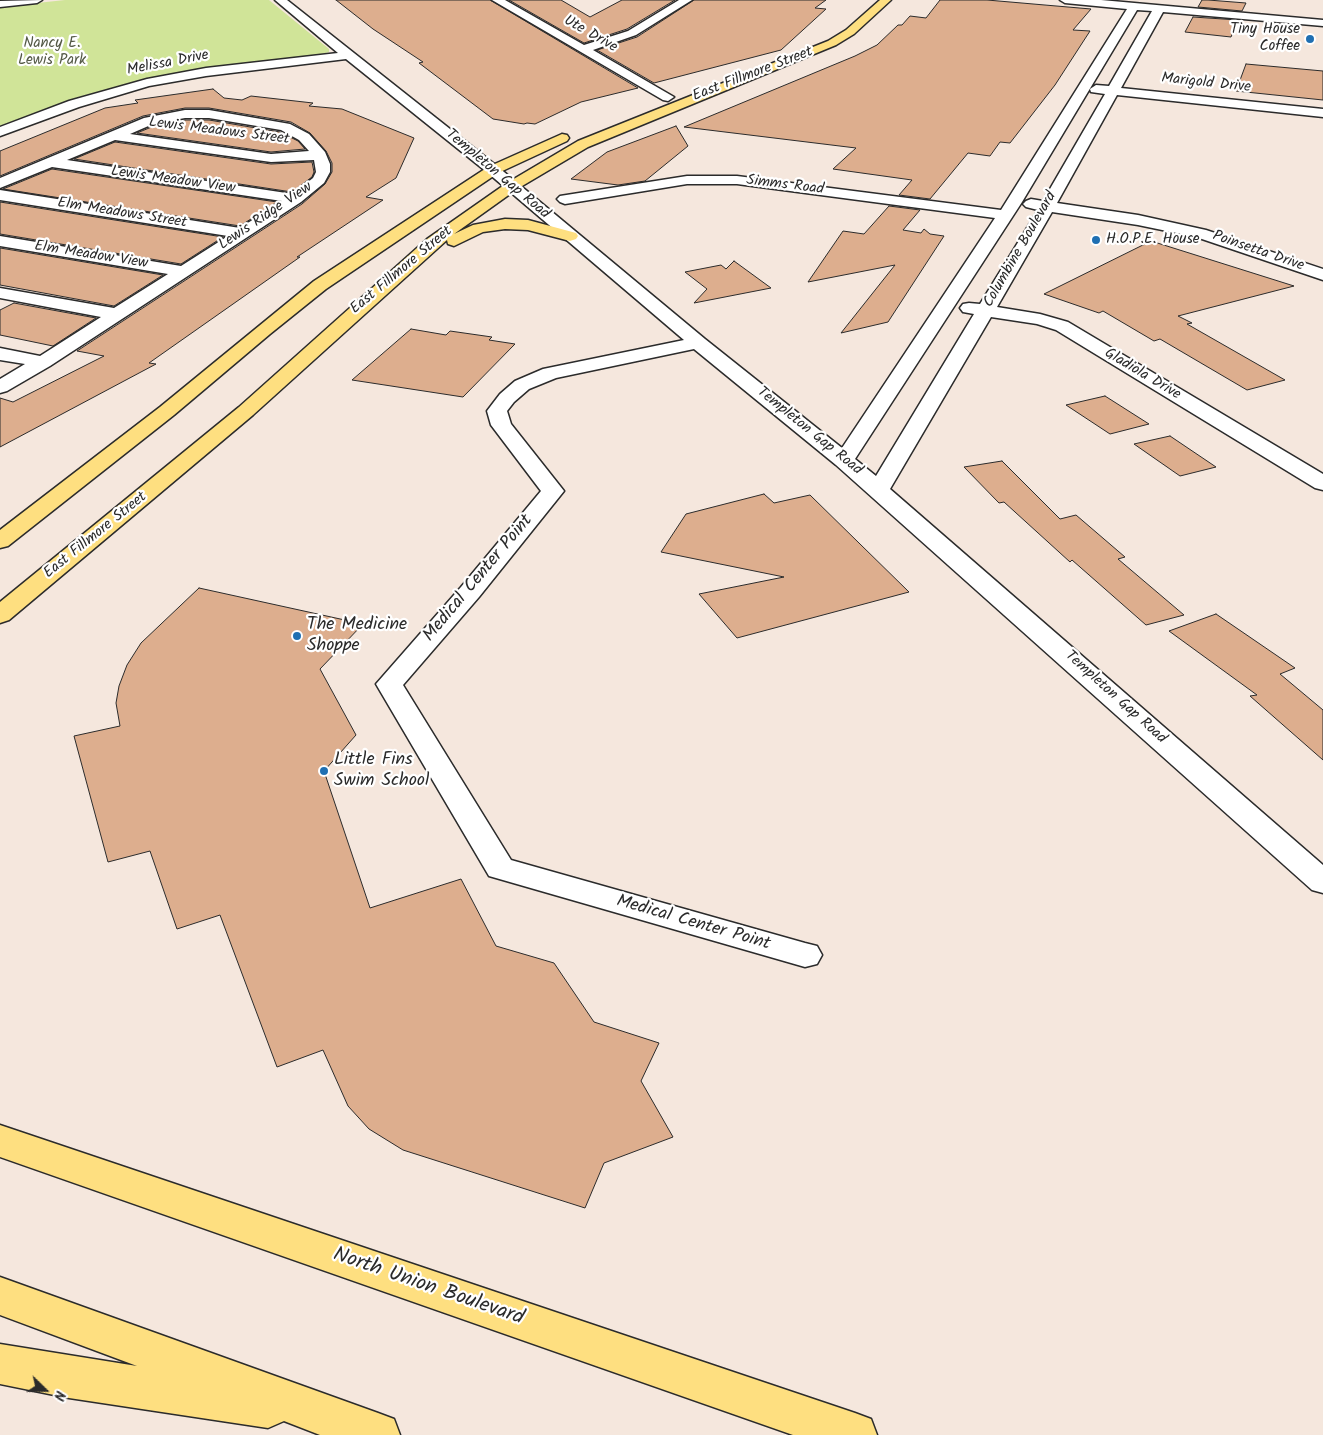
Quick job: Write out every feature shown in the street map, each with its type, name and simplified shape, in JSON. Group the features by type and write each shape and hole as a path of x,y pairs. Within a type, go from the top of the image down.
{"main road":[{"name":"East Fillmore Street","path":"0,615 246,411 433,242 512,186 583,144 832,43 850,32 886,0"},
{"name":"East Fillmore Street","path":"0,541 167,411 320,285 493,170 575,132 786,52 824,33"},
{"path":"385,284 430,259 460,238 479,228 517,224 570,236"},
{"name":"North Union Boulevard","path":"0,1140 855,1435"},
{"path":"0,1296 378,1435"},
{"path":"0,1364 69,1378 324,1415"}],"street":[{"path":"0,4 38,0"},
{"name":"Templeton Gap Road","path":"280,0 493,170 698,342 844,460 1323,882"},
{"name":"Ute Drive","path":"497,0 668,97"},
{"path":"582,49 632,33 687,0"},
{"path":"1065,0 1323,23"},
{"name":"Columbine Boulevard","path":"844,460 1014,202 1086,88 1134,6"},
{"name":"Columbine Boulevard","path":"878,489 1047,206 1159,9"},
{"name":"Melissa Drive","path":"0,132 74,104 147,83 206,72 348,55"},
{"name":"Marigold Drive","path":"1086,88 1323,113"},
{"path":"0,183 161,118 185,114 209,114 285,127 304,137 320,156"},
{"name":"Lewis Meadows Street","path":"115,136 271,158 320,156"},
{"name":"Lewis Ridge View","path":"0,387 43,362 296,199 319,180 323,172 320,156"},
{"name":"Lewis Meadow View","path":"50,162 296,199"},
{"name":"Simms Road","path":"565,199 687,180 737,180 1005,215"},
{"name":"Elm Meadows Street","path":"0,196 243,233"},
{"name":"Poinsetta Drive","path":"1014,202 1150,222 1200,233 1280,258 1323,275"},
{"name":"Elm Meadow View","path":"0,241 183,271"},
{"path":"0,293 116,314"},
{"name":"Gladiola Drive","path":"948,304 1040,319 1062,326 1323,483"},
{"name":"Medical Center Point","path":"698,342 550,374 522,385 507,398 498,411 501,425 553,491 470,592 389,684 500,868 805,955"},
{"path":"0,354 43,362"}],"green space":[{"name":"Nancy E. Lewis Park","path":"65,0 269,0 329,49 329,52 315,56 150,78 78,97 0,126 0,7"}],"building":[{"path":"336,0 490,0 638,88 581,102 535,124 493,119 419,63 423,62 373,29"},
{"path":"509,0 561,0 590,17 622,0 675,0 627,29 584,43"},
{"path":"694,0 826,0 815,8 826,9 781,50 654,83 597,50 637,37"},
{"path":"940,0 987,0 1091,9 1073,30 1090,31 1055,85 1010,143 1000,142 990,156 968,153 930,199 899,195 912,180 833,169 856,148 684,127 855,56 877,45 910,16 926,18"},
{"path":"1202,0 1246,3 1242,11 1198,7"},
{"path":"1193,17 1238,20 1231,37 1185,32"},
{"path":"1246,64 1323,71 1323,100 1236,91"},
{"path":"213,89 224,98 242,100 251,96 313,103 309,106 342,109 414,138 396,178 366,197 383,200 297,257 300,257 149,363 156,364 0,447 0,398 13,402 104,356 77,351 302,204 325,184 332,172 332,163 326,151 310,133 291,122 209,108 185,108 143,116 0,176 0,151 105,108 138,103 135,100"},
{"path":"185,120 209,120 280,132 298,141 305,149 271,152 137,133 154,126"},
{"path":"676,126 688,146 645,181 618,185 571,179 607,152"},
{"path":"115,142 271,164 312,162 314,172 312,177 292,192 74,159"},
{"path":"52,169 277,202 240,226 3,189"},
{"path":"0,202 223,237 181,264 0,234"},
{"path":"889,206 920,210 903,230 921,233 924,229 930,234 944,236 888,322 841,333 895,265 808,282 843,231 864,234"},
{"path":"1151,241 1294,286 1178,316 1192,323 1187,324 1285,380 1247,390 1160,339 1154,341 1103,311 1099,313 1044,294"},
{"path":"0,248 163,275 114,306 0,285"},
{"path":"734,261 771,288 694,303 707,289 685,272 721,265 726,269"},
{"path":"14,303 96,318 53,346 0,335 0,310"},
{"path":"411,329 446,335 450,331 492,337 489,340 515,344 463,397 352,380"},
{"path":"1105,396 1149,424 1110,434 1066,405"},
{"path":"1170,436 1216,467 1180,476 1134,444"},
{"path":"1002,461 1060,519 1076,515 1125,557 1118,559 1184,615 1146,625 1072,560 1070,562 1004,502 999,503 964,467"},
{"path":"764,494 774,503 810,495 909,592 737,638 699,594 784,577 661,552 686,514"},
{"path":"199,588 363,624 320,669 356,735 324,771 370,908 461,879 496,946 554,963 594,1022 659,1043 641,1081 673,1137 604,1163 585,1208 403,1150 369,1129 348,1106 323,1050 277,1067 220,915 177,929 150,851 108,862 74,736 120,726 116,703 119,686 127,665 141,643"},
{"path":"1216,614 1295,668 1280,674 1323,710 1323,760 1250,696 1257,695 1169,631"}],"place":[{"name":"Tiny House Coffee","path":"1310,39"},
{"name":"H.O.P.E. House","path":"1096,240"},
{"name":"The Medicine Shoppe","path":"297,636"},
{"name":"Little Fins Swim School","path":"324,771"}]}
